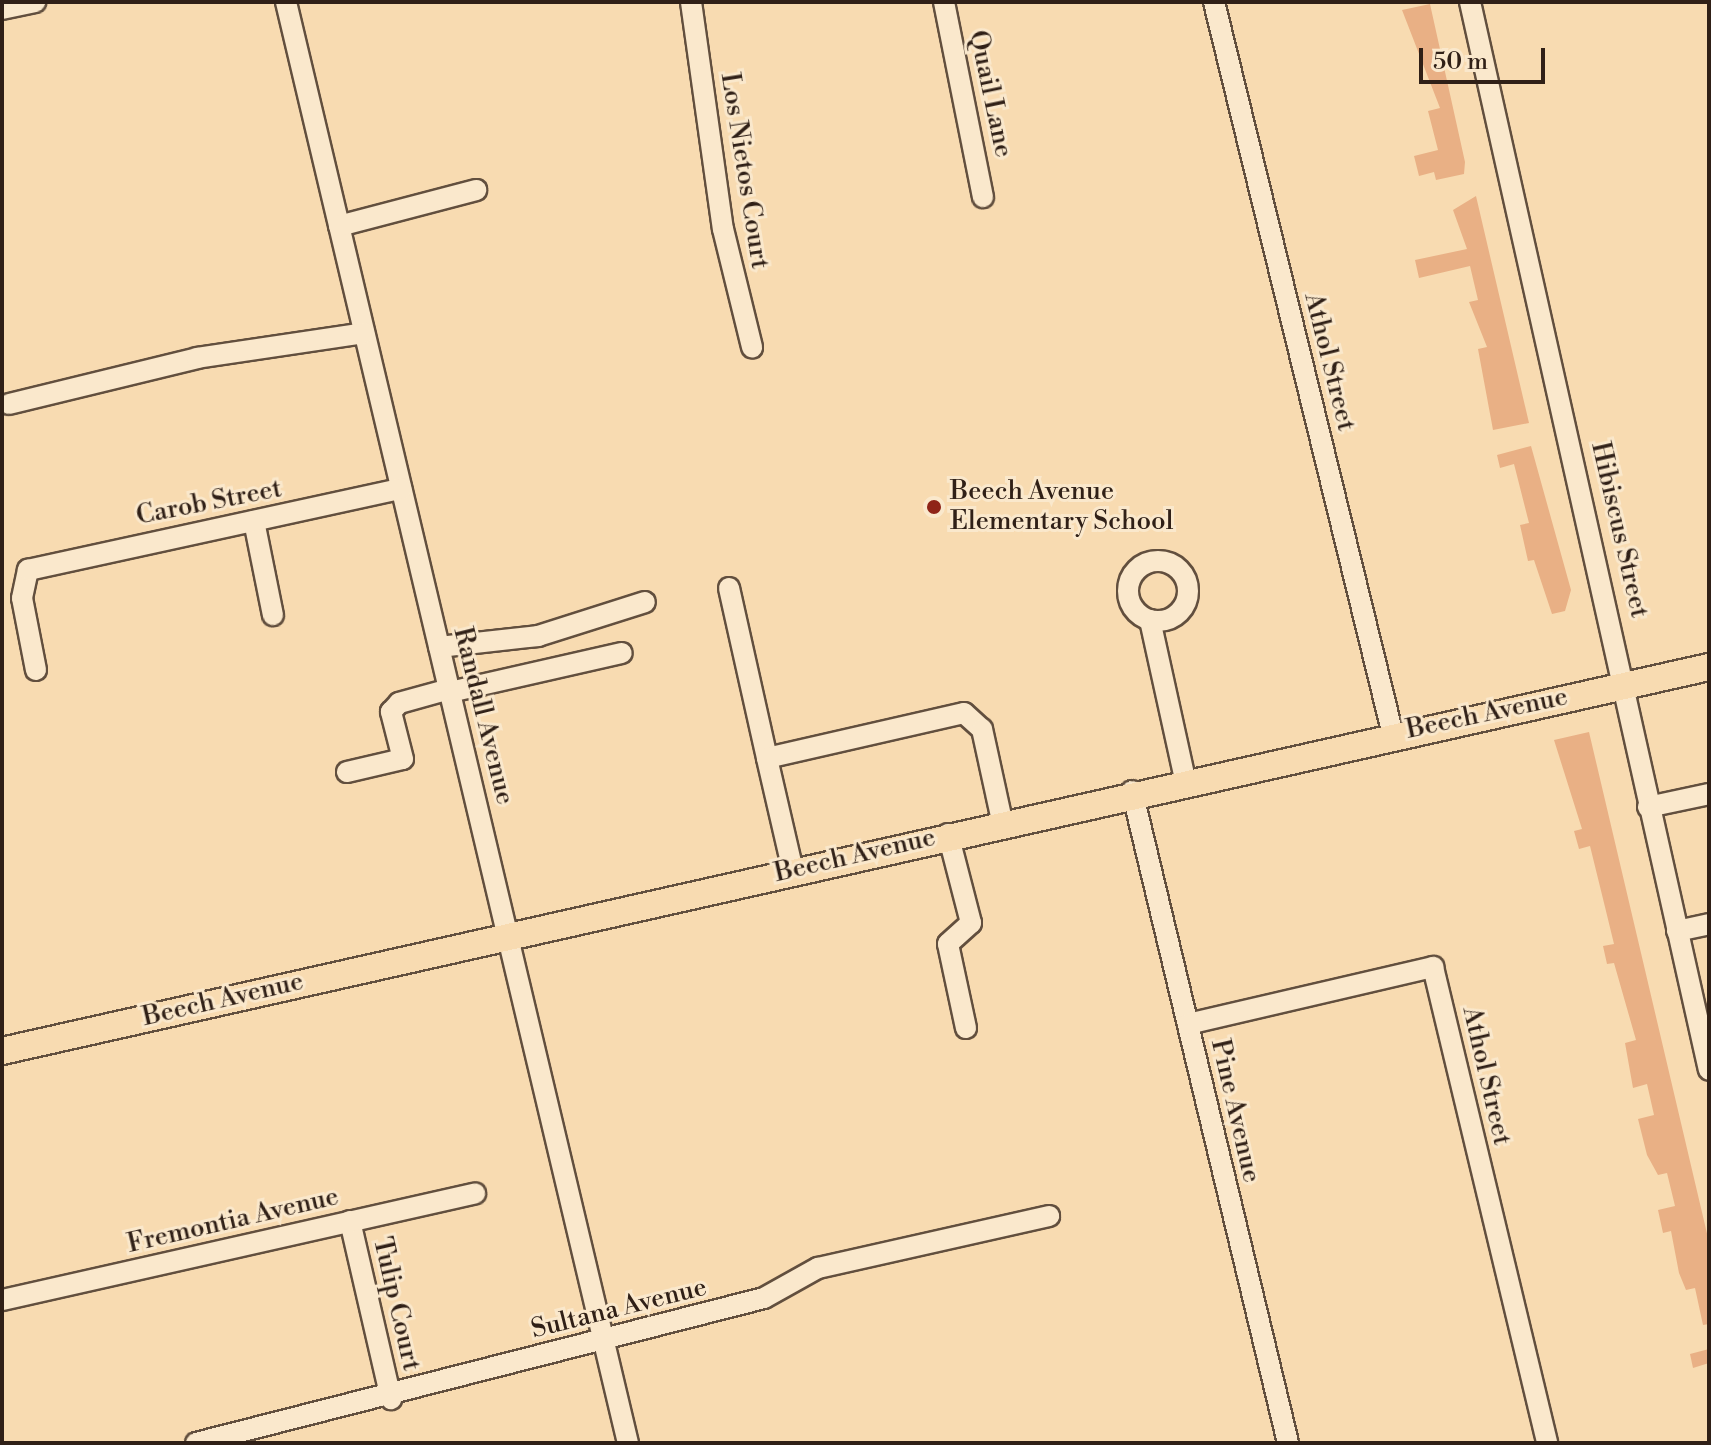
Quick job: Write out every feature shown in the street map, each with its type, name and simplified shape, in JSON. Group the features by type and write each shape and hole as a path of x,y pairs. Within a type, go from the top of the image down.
{"main road":[{"name":"Beech Avenue","path":"2,1051 1185,779 1709,667"}],"street":[{"path":"2,9 35,2"},
{"name":"Randall Avenue","path":"286,2 628,1443"},
{"name":"Los Nietos Court","path":"691,2 723,229 752,347"},
{"name":"Quail Lane","path":"944,2 983,197"},
{"name":"Athol Street","path":"1214,2 1393,735"},
{"name":"Hibiscus Street","path":"1470,2 1628,684 1648,807 1709,1070"},
{"path":"339,226 476,190"},
{"path":"9,404 197,358 364,333"},
{"name":"Carob Street","path":"36,670 22,598 28,570 401,489"},
{"path":"254,521 273,615"},
{"path":"729,588 793,871"},
{"path":"439,647 538,636 645,602"},
{"path":"1150,620 1185,779"},
{"path":"347,772 403,759 391,712 399,703 622,653"},
{"path":"767,758 964,713 982,729 1002,821"},
{"name":"Pine Avenue","path":"1132,791 1288,1443"},
{"path":"1648,807 1709,794"},
{"path":"948,834 971,923 948,944 966,1028"},
{"path":"1677,931 1709,924"},
{"name":"Athol Street","path":"1188,1024 1433,967 1547,1443"},
{"name":"Fremontia Avenue","path":"2,1300 475,1193"},
{"name":"Sultana Avenue","path":"196,1443 391,1399 764,1298 818,1268 1049,1216"},
{"name":"Tulip Court","path":"350,1221 391,1399"}],"building":[{"path":"1430,4 1465,162 1464,174 1436,180 1434,172 1419,176 1414,156 1438,150 1428,111 1440,108 1402,10"},
{"path":"1476,196 1529,423 1493,430 1478,349 1487,347 1469,302 1478,300 1470,266 1419,278 1415,260 1467,249 1453,210"},
{"path":"1531,446 1571,590 1565,611 1552,614 1534,560 1528,561 1520,525 1529,523 1514,464 1500,468 1497,455"},
{"path":"1589,732 1709,1242 1709,1324 1703,1325 1695,1288 1686,1290 1679,1273 1671,1231 1663,1233 1658,1210 1675,1206 1667,1173 1658,1175 1647,1155 1638,1119 1654,1115 1647,1084 1633,1088 1625,1043 1636,1040 1614,963 1607,964 1603,946 1614,944 1590,846 1579,849 1574,831 1582,829 1554,740"},
{"path":"1709,1349 1709,1363 1693,1368 1690,1354"}],"place":[{"name":"Beech Avenue Elementary School","path":"934,507"}]}
